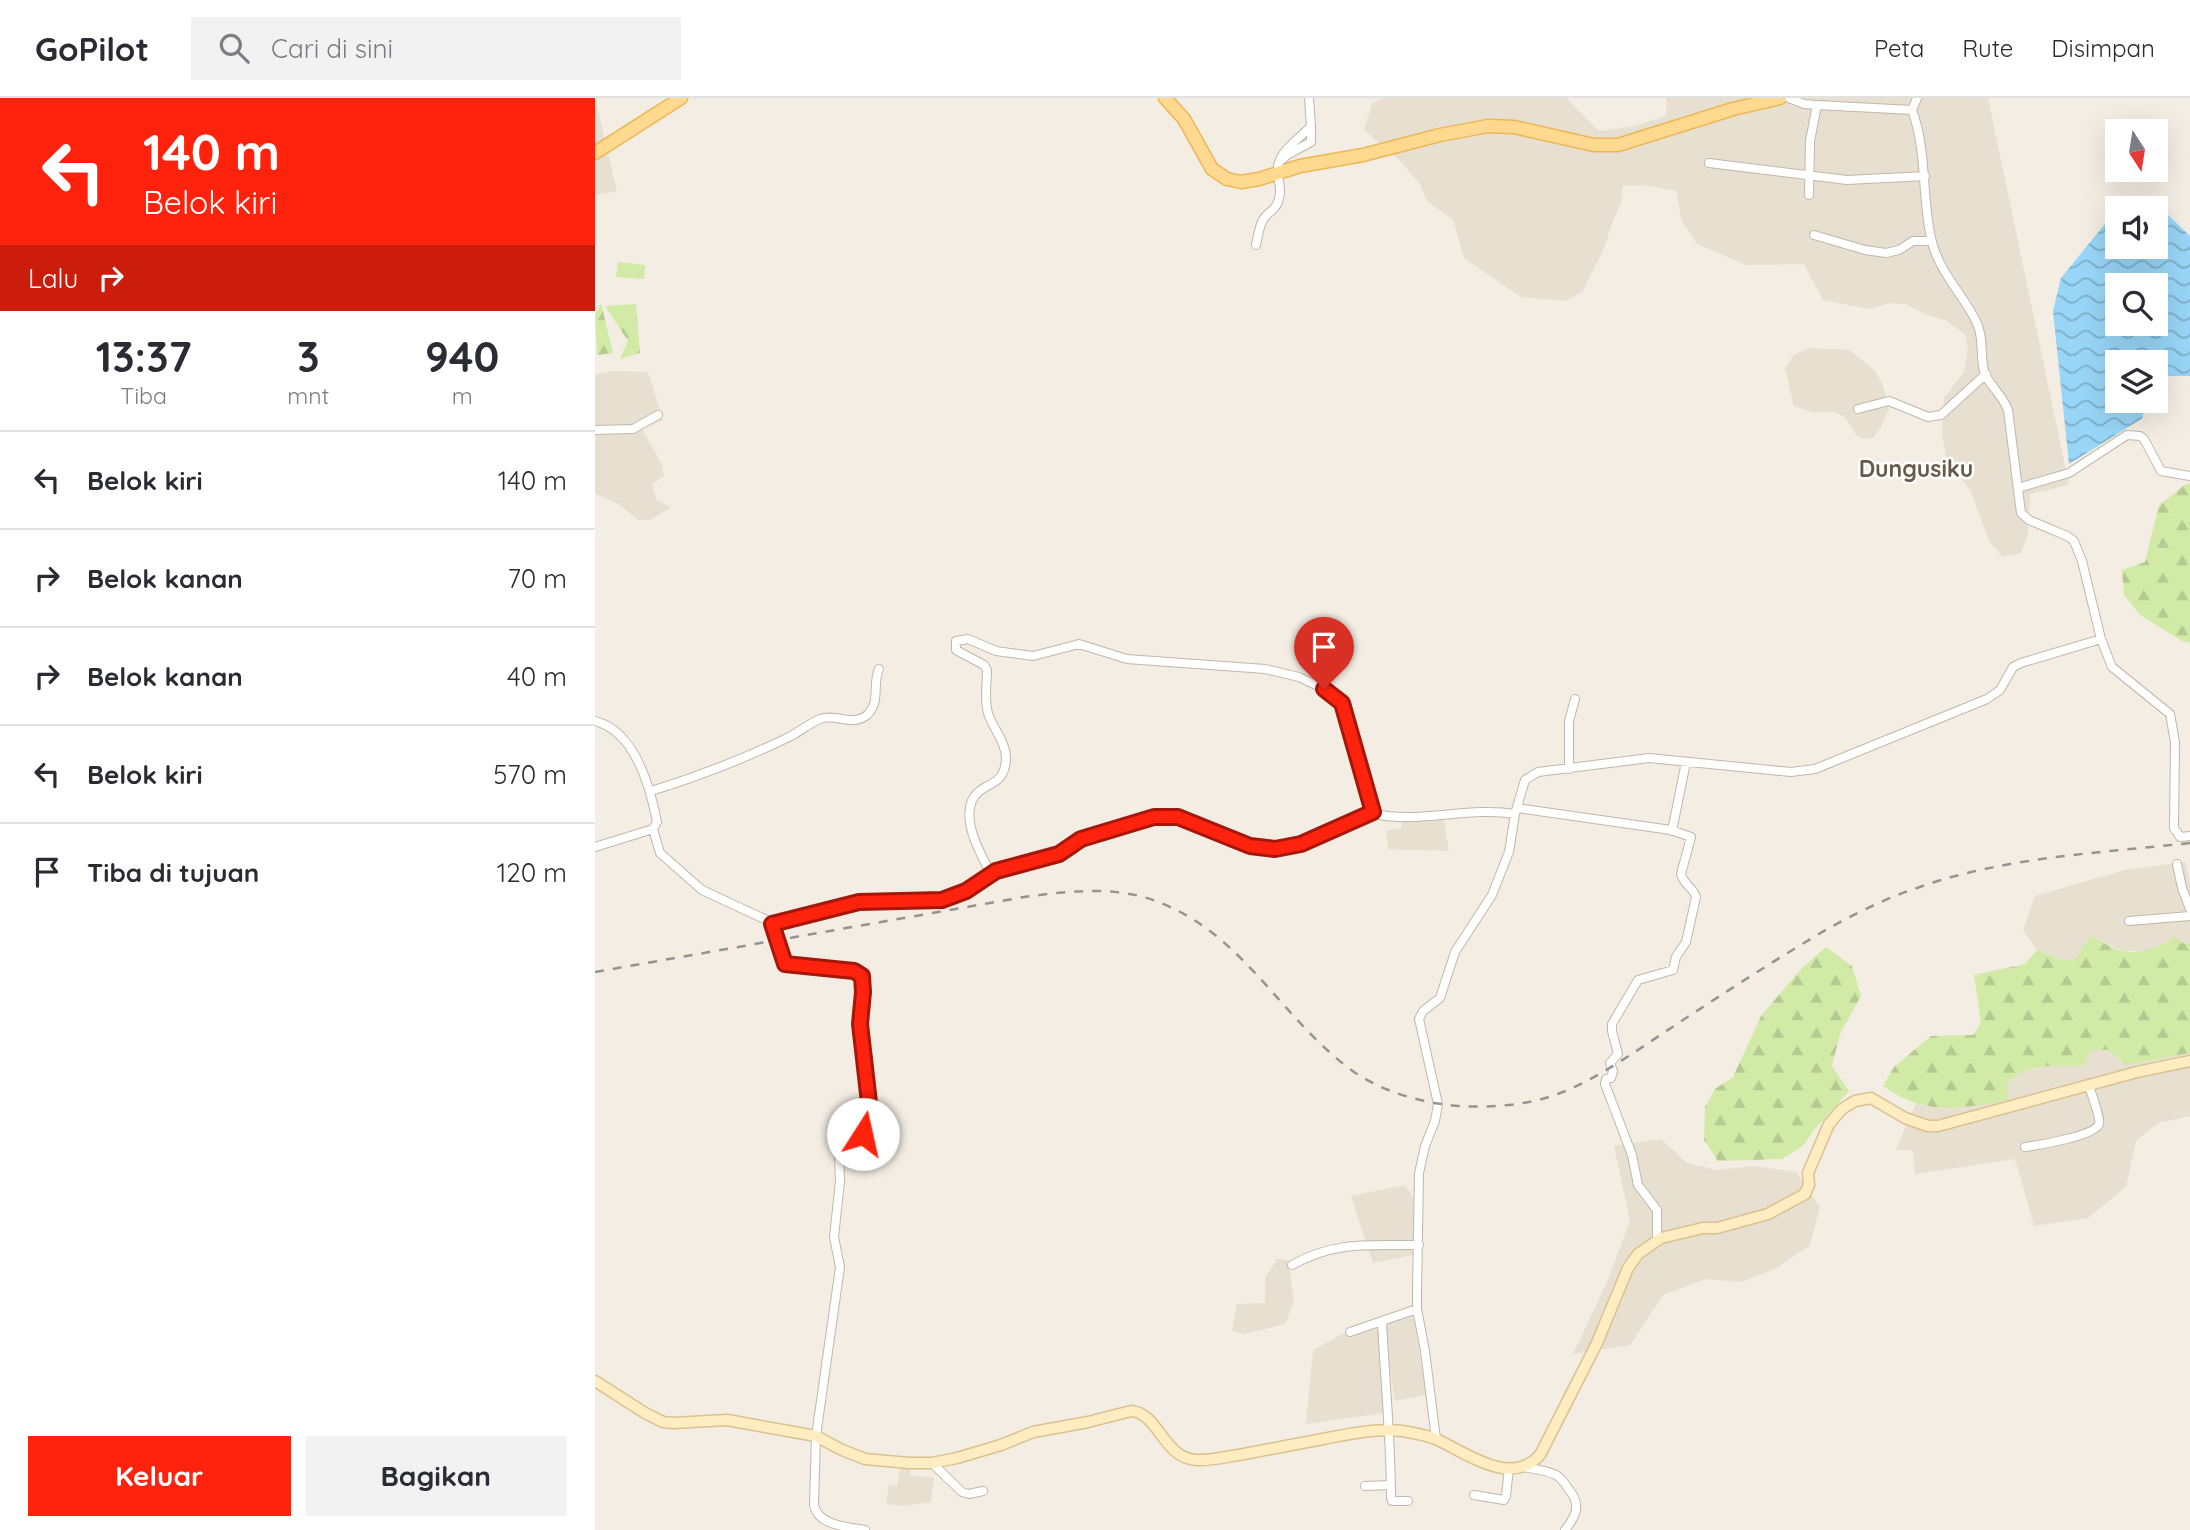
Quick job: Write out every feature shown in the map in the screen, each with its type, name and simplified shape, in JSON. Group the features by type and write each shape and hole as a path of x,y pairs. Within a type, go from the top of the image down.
{"main road":[{"path":"595,153 681,98"},
{"path":"1165,98 1184,119 1208,163 1217,173 1227,179 1241,182 1259,179 1278,168 1488,126 1514,127 1594,145 1618,145 1733,109 1780,98"}],"street":[{"path":"1256,245 1264,218 1277,205 1280,190 1278,168 1286,149 1299,140 1311,126 1309,98"},
{"path":"1789,98 1804,104 1912,110"},
{"path":"1917,98 1912,110 1920,136 1931,241 1938,260 1980,329 1986,374 2008,410 2021,513 2074,541 2082,561 2109,662 2116,671 2168,711 2175,742 2174,828 2180,837 2190,836"},
{"path":"1809,195 1810,141 1817,105"},
{"path":"1709,163 1855,181 1925,176"},
{"path":"1814,235 1865,250 1886,253 1899,250 1913,240 1931,241"},
{"path":"1858,409 1889,401 1928,416 1941,415 1986,374"},
{"path":"595,430 633,429 658,415"},
{"path":"2018,488 2069,472 2120,438 2134,434 2144,439 2161,471 2190,477"},
{"path":"991,874 972,836 972,804 974,796 1001,777 1005,753 987,709 987,670 984,665 956,650 954,643 963,639 996,651 1033,656 1079,644 1133,660 1265,669 1299,677 1324,689 1342,703 1373,812"},
{"path":"1436,1439 1417,1309 1419,1173 1438,1104 1419,1019 1423,1011 1440,998 1455,952 1492,894 1509,852 1525,779 1532,773 1649,758 1791,772 1815,769 1987,699 2000,690 2013,667 2021,663 2101,639"},
{"path":"651,791 690,779 782,740 823,718 848,721 861,719 869,713 874,702 879,669"},
{"path":"1569,769 1569,722 1575,699"},
{"path":"595,721 608,725 625,740 651,791 657,822 653,830 659,850 702,890 772,924 859,902 942,900 966,891 991,874 1059,854 1081,839 1154,817 1178,817 1250,846 1275,849 1301,844 1373,812 1381,815 1412,816 1516,811 1689,834 1692,838 1681,874 1696,897 1686,942 1676,957 1673,970 1639,980 1612,1024 1618,1054 1610,1063 1613,1071 1605,1084 1632,1155 1638,1185 1657,1210 1657,1241"},
{"path":"595,728 608,725"},
{"path":"1672,831 1686,762"},
{"path":"595,847 653,830"},
{"path":"2177,864 2190,909"},
{"path":"2129,921 2190,916"},
{"path":"772,924 785,964 857,972 862,976 860,1024 871,1120 868,1129 846,1145 839,1155 840,1181 834,1237 840,1267 816,1436 815,1510 826,1521 865,1530"},
{"path":"595,1381 663,1422 727,1420 816,1436 865,1459 932,1463 978,1453 1034,1432 1137,1411 1146,1417 1174,1451 1197,1460 1223,1458 1387,1429 1422,1434 1484,1463 1509,1468 1523,1467 1531,1464 1540,1455 1597,1343 1632,1261 1657,1241 1668,1236 1703,1228 1717,1228 1768,1214 1805,1194 1809,1185 1808,1174 1829,1124 1842,1109 1855,1101 1871,1098 1905,1118 1928,1126 1938,1126 2137,1072 2190,1061"},
{"path":"2025,1147 2076,1138 2096,1127 2099,1121 2089,1086"},
{"path":"1292,1265 1311,1254 1335,1247 1419,1245"},
{"path":"1350,1332 1417,1309"},
{"path":"1382,1322 1392,1502 1408,1501"},
{"path":"932,1463 962,1492 969,1494 983,1491"},
{"path":"1523,1467 1554,1474 1575,1496 1578,1506 1576,1514 1565,1530"},
{"path":"1474,1495 1504,1500 1509,1468"},
{"path":"1365,1486 1391,1485"}],"shaded area":[{"path":"595,98 617,191 595,195"},
{"path":"1382,98 1566,98 1599,131 1635,126 1666,116 1667,98 1988,98 2069,485 2030,494 2028,534 2021,553 2003,557 1989,541 1971,492 1946,457 1942,434 1944,398 1964,372 1968,350 1965,334 1945,320 1926,315 1906,304 1890,303 1869,309 1823,300 1804,264 1746,265 1697,244 1682,221 1676,191 1644,185 1623,186 1621,203 1604,249 1582,292 1565,301 1521,297 1464,258 1453,220 1427,201 1420,184 1399,160 1364,130 1372,104"},
{"path":"1808,348 1849,350 1873,369 1882,382 1889,409 1873,438 1864,439 1856,435 1845,417 1834,412 1812,412 1794,406 1785,368 1794,355"},
{"path":"612,371 648,372 663,420 642,429 662,465 664,476 652,484 656,500 671,507 650,520 638,520 619,504 595,494 595,375"},
{"path":"1401,816 1443,817 1449,851 1388,849 1386,831 1402,828"},
{"path":"2185,862 2190,885 2190,944 2168,943 2147,951 2122,951 2090,936 2074,961 2059,959 2037,950 2023,930 2035,896 2125,870"},
{"path":"2091,1050 2108,1050 2126,1065 2190,1053 2190,1116 2158,1123 2136,1141 2126,1187 2088,1218 2034,1226 2015,1159 1915,1174 1913,1150 1896,1150 1916,1103 1928,1107 2008,1099 2008,1082 2019,1072 2053,1065 2082,1066"},
{"path":"1661,1139 1687,1163 1717,1170 1755,1166 1796,1172 1820,1207 1810,1245 1777,1268 1741,1282 1706,1279 1663,1295 1630,1345 1573,1354 1608,1280 1630,1220 1614,1146"},
{"path":"1405,1185 1416,1202 1417,1254 1373,1263 1351,1196"},
{"path":"1277,1259 1288,1260 1294,1301 1285,1324 1244,1334 1232,1331 1237,1304 1265,1303 1265,1278"},
{"path":"1413,1315 1427,1395 1395,1401 1382,1320"},
{"path":"1380,1329 1391,1412 1306,1424 1313,1350 1342,1334"},
{"path":"901,1463 911,1465 910,1475 934,1478 931,1502 903,1506 886,1504 889,1485 897,1486"}],"green space":[{"path":"618,262 645,265 644,279 616,277"},
{"path":"601,303 613,353 597,355 595,315"},
{"path":"636,304 640,353 620,359 628,341 605,306"},
{"path":"2186,484 2190,484 2190,643 2182,641 2140,615 2124,595 2122,570 2145,562 2159,505"},
{"path":"2090,936 2117,950 2128,952 2150,949 2175,936 2182,943 2190,944 2190,1053 2126,1065 2108,1050 2091,1050 2083,1066 2043,1066 2024,1071 2008,1082 2008,1100 1975,1106 1928,1106 1898,1096 1883,1086 1894,1067 1931,1036 1973,1035 1981,1023 1974,975 2025,964 2037,950 2059,959 2074,961"},
{"path":"1826,947 1852,966 1861,996 1840,1034 1832,1066 1849,1091 1803,1146 1782,1159 1718,1161 1704,1140 1705,1107 1715,1089 1733,1077 1761,1016 1802,968"}],"water":[{"path":"2168,215 2190,236 2190,376 2168,376 2168,350 2105,350 2105,413 2143,413 2143,418 2069,464 2053,311 2061,278 2105,224 2105,259 2168,259"}],"railway":[{"path":"595,972 1024,897 1093,891 1128,894 1161,903 1190,917 1215,935 1238,955 1322,1045 1358,1075 1386,1089 1429,1102 1459,1106 1498,1106 1551,1096 1593,1078 1829,928 1905,892 1983,869 2017,863 2190,843"}],"district":[{"name":"Dungusiku","path":"1916,469"}],"route":[{"path":"863,1134 871,1120 860,1024 862,976 854,971 785,964 772,924 859,902 942,900 966,891 996,871 1059,854 1081,839 1154,817 1192,820 1261,849 1301,844 1373,812 1342,703 1324,689"}]}
